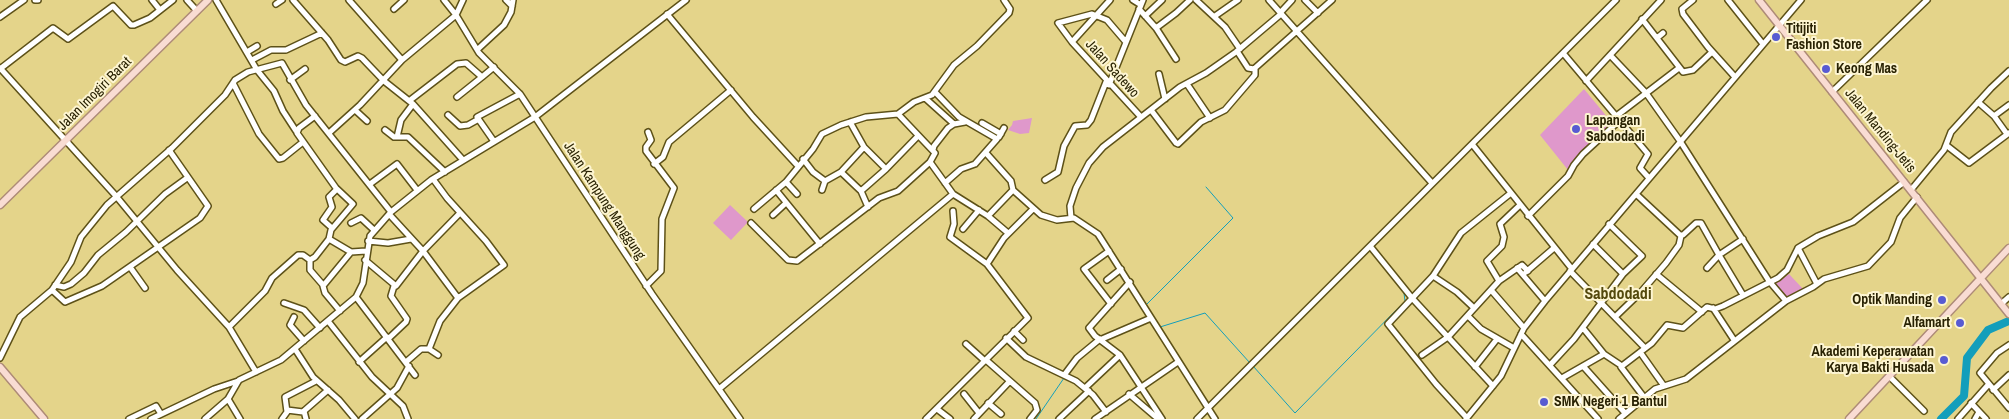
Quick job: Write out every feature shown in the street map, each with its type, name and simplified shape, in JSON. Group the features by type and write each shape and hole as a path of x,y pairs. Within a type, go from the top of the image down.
{"main road":[{"name":"Jalan Imogiri Barat","path":"0,205 63,138 208,0"},
{"name":"Jalan Manding-Jetis","path":"1759,0 2008,314"},
{"path":"1849,419 2009,248"},
{"path":"0,367 44,419"}],"street":[{"path":"0,16 24,0"},
{"path":"152,0 160,10"},
{"path":"173,0 133,26 113,6 67,39 53,28 0,68 116,196 156,247 229,327 256,372"},
{"path":"216,0 257,70 274,91 283,111 303,142 337,190 353,203 332,228 329,239 310,260 310,270 324,285 325,292 340,311"},
{"path":"276,4 282,0"},
{"path":"293,0 322,33 340,60 348,62 359,56 384,81 411,102 463,160"},
{"path":"349,0 402,60"},
{"path":"394,9 404,0"},
{"name":"Jalan Kampung Manggung","path":"444,0 478,48 479,54 520,94 646,286 740,419"},
{"path":"329,133 384,81 402,60 456,15 464,0"},
{"path":"478,48 504,25 512,3 506,0"},
{"path":"150,419 277,362 304,341 356,297 363,283 368,241 374,230 390,213 433,178 493,140 535,117 686,0"},
{"path":"754,209 786,182 825,131 873,116 898,114 936,92 950,69 1009,13 1010,9 1004,0"},
{"name":"Jalan Sadewo","path":"1110,0 1072,42 1108,84 1140,116"},
{"path":"1133,0 1141,5 1146,16 1156,28 1176,60"},
{"path":"1146,16 1162,0"},
{"path":"1156,28 1190,0"},
{"path":"1196,0 1215,16 1248,68 1254,69 1332,0"},
{"path":"1215,16 1238,0"},
{"path":"1269,0 1432,183"},
{"path":"1071,218 1070,206 1072,196 1089,163 1103,147 1165,98 1238,50 1292,0"},
{"path":"1306,0 1318,13"},
{"path":"1197,419 1616,0"},
{"path":"1586,81 1661,0"},
{"path":"1693,0 1682,9 1682,12 1712,52 1735,77"},
{"path":"1728,0 1763,44"},
{"path":"1511,193 1461,233 1432,276 1388,324 1467,419 1493,386 1524,328 1545,301 1801,0"},
{"path":"1832,92 1927,0"},
{"path":"188,1 196,10"},
{"path":"1045,180 1058,172 1065,144 1070,139 1075,126 1088,125 1108,84 1141,5"},
{"path":"667,14 798,166"},
{"path":"1072,42 1059,27 1059,22 1097,15 1107,20 1125,41"},
{"path":"1642,19 1679,68 1685,72 1690,71 1712,52"},
{"path":"252,60 271,50 286,50 322,33"},
{"path":"1657,38 1663,33"},
{"path":"248,52 256,46"},
{"path":"1563,53 1648,154 1640,168 1649,178"},
{"path":"1610,54 1646,93 1680,141 1770,281 1786,301"},
{"path":"397,137 401,120 411,102 461,62 473,68 482,77"},
{"path":"0,358 22,315 53,288 71,262 81,238 116,196 169,150 245,73 282,63 290,80 315,116 370,184 390,213 423,251 458,298"},
{"path":"457,97 494,67"},
{"path":"1528,216 1568,176 1583,154 1617,119 1646,93 1679,68"},
{"path":"1151,110 1177,144 1188,136 1201,122 1219,114 1231,103 1255,75 1254,69"},
{"path":"290,80 305,70"},
{"path":"1911,190 1946,145 1952,132 2009,71"},
{"path":"1159,74 1165,98"},
{"path":"233,84 259,134 279,158 283,158 303,142"},
{"path":"1187,84 1210,118"},
{"path":"654,164 663,157 669,142 731,90"},
{"path":"936,92 955,114 966,122 999,137"},
{"path":"448,115 460,126 468,125 477,120 478,116 520,94"},
{"path":"925,98 954,124"},
{"path":"1946,145 1969,163 2008,134 1994,116 1978,102"},
{"path":"1994,116 2009,105"},
{"path":"355,110 368,121"},
{"path":"752,223 792,262 800,259 882,196 898,191 934,157 932,150 898,114"},
{"path":"296,131 315,116"},
{"path":"477,120 493,140"},
{"path":"850,122 864,147 886,168"},
{"path":"932,150 936,142 954,124 966,122"},
{"path":"982,123 999,137"},
{"path":"944,183 958,170 975,164 999,137 1004,128"},
{"path":"385,130 397,137 408,137 445,172"},
{"path":"646,286 660,270 662,219 674,188 646,152 646,147 650,142 648,132"},
{"path":"861,191 918,136"},
{"path":"1472,144 1571,270 1645,348"},
{"path":"822,190 825,181 841,172 864,147"},
{"path":"53,288 66,302 102,286 130,268 156,247 194,224 208,208 169,150"},
{"path":"986,153 1011,181 1013,190 1033,209 1057,220 1071,218 1079,220 1098,234 1122,269 1215,419"},
{"path":"803,158 813,172 825,181"},
{"path":"930,162 953,194 980,210 1008,233"},
{"path":"370,184 398,164 417,190"},
{"path":"841,172 861,191 868,207"},
{"path":"53,288 71,284 84,273 98,255 137,222 165,194 187,178"},
{"path":"428,349 440,321 458,298 504,265 433,178"},
{"path":"786,182 797,194"},
{"path":"1621,367 1645,348 1668,325 1684,328 1707,307 1713,308 1778,278 1787,270 1798,248 1818,236 1850,224 1904,182"},
{"path":"332,228 324,220 332,207 330,197 337,190"},
{"path":"776,190 820,244"},
{"path":"988,216 1013,190"},
{"path":"719,389 953,194"},
{"path":"1636,194 1681,236"},
{"path":"1619,419 1644,396 1655,389 1683,381 1786,301 1824,279 1868,266 1891,242 1900,218 1917,197"},
{"path":"773,215 786,203"},
{"path":"1499,281 1487,261 1502,246 1504,237 1500,224 1520,205"},
{"path":"987,264 1008,233 1033,209"},
{"path":"963,229 980,210"},
{"path":"926,419 1028,318 987,264 950,237 954,220 953,211"},
{"path":"360,362 406,322 407,319 391,296 394,286 423,251 460,213"},
{"path":"351,223 361,218 374,230"},
{"path":"1614,317 1656,274 1679,245 1681,236 1696,223 1701,223 1743,295"},
{"path":"1550,365 1583,328 1600,302 1623,274 1642,256 1609,224"},
{"path":"368,241 386,243 412,238"},
{"path":"329,239 351,252 366,251"},
{"path":"1707,268 1720,255 1743,240"},
{"path":"1593,244 1623,274"},
{"path":"1370,246 1412,298 1493,386"},
{"path":"1523,275 1554,248"},
{"path":"1798,248 1817,284"},
{"path":"1109,251 1084,269 1111,304"},
{"path":"324,285 351,252"},
{"path":"229,327 265,291 272,278 298,255 303,255 310,260"},
{"path":"365,260 394,286"},
{"path":"1422,355 1448,337 1468,316 1473,307 1499,281 1523,265 1528,270"},
{"path":"130,268 145,288"},
{"path":"1517,268 1545,301"},
{"path":"1107,280 1122,269"},
{"path":"1656,274 1702,312"},
{"path":"1432,276 1457,292 1473,307"},
{"path":"1130,282 1090,326 1091,332 1120,355 1141,386 1159,418"},
{"path":"1491,290 1524,328"},
{"path":"356,297 416,375"},
{"path":"2001,304 2009,297"},
{"path":"284,303 304,310 320,328"},
{"path":"1713,308 1734,340"},
{"path":"1468,316 1481,329 1514,348"},
{"path":"294,317 290,326 304,341"},
{"path":"1064,374 1076,358 1103,340 1151,318"},
{"path":"328,322 375,381 404,408 408,419"},
{"path":"1583,328 1604,354 1621,367 1644,396"},
{"path":"1014,331 1023,340"},
{"path":"1521,334 1598,419"},
{"path":"1006,338 1026,356 1064,374 1087,390 1106,412"},
{"path":"1475,368 1497,339"},
{"path":"966,344 1036,405 1037,410 1030,419"},
{"path":"2009,345 1997,352 1980,372 1988,385 2009,408"},
{"path":"295,348 316,381 328,390 354,419"},
{"path":"362,419 401,384 407,364 421,349 428,349 438,355"},
{"path":"1640,352 1664,386"},
{"path":"1562,378 1604,354"},
{"path":"1059,419 1120,355"},
{"path":"1095,419 1178,362"},
{"path":"1584,366 1625,413"},
{"path":"1993,390 2009,375"},
{"path":"1889,376 1924,411"},
{"path":"205,419 228,400 238,380"},
{"path":"282,419 287,410 285,397 316,381"},
{"path":"974,419 1009,382"},
{"path":"1958,419 1988,385"},
{"path":"287,410 303,412 328,390"},
{"path":"964,394 979,413"},
{"path":"1129,394 1159,418"},
{"path":"228,400 240,419"},
{"path":"988,403 1001,414"},
{"path":"1971,403 1986,419"},
{"path":"129,419 156,406 161,414"},
{"path":"937,409 950,419"},
{"path":"303,412 306,419"},
{"path":"1975,419 1979,412"},
{"path":"212,414 216,419"}],"shaded area":[{"name":"Lapangan Sabdodadi","path":"1584,89 1613,124 1568,170 1540,135"},
{"path":"1032,118 1029,133 1020,134 1008,130 1013,121"},
{"path":"730,205 748,222 731,240 713,223"},
{"path":"1789,274 1804,290 1786,300 1774,285"}],"waterway":[{"path":"1206,187 1233,218 1146,305 1160,327 1205,313 1250,363"},
{"path":"1253,366 1295,413 1405,301 1404,293"},
{"path":"1941,419 1964,396 1967,358 1988,330 2009,321"},
{"path":"1036,419 1064,378"}],"place":[{"name":"Titijiti Fashion Store","path":"1776,37"},
{"name":"Keong Mas","path":"1826,69"},
{"name":"Lapangan Sabdodadi","path":"1576,129"},
{"name":"Optik Manding","path":"1942,300"},
{"name":"Alfamart","path":"1960,323"},
{"name":"Akademi Keperawatan Karya Bakti Husada","path":"1944,360"},
{"name":"SMK Negeri 1 Bantul","path":"1544,402"}],"district":[{"name":"Sabdodadi","path":"1618,295"}]}
